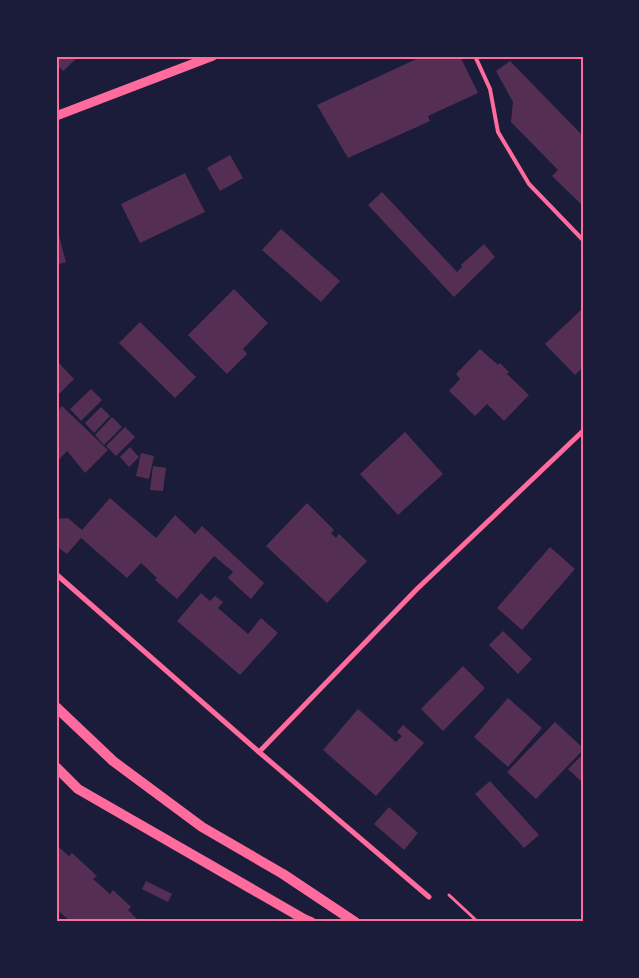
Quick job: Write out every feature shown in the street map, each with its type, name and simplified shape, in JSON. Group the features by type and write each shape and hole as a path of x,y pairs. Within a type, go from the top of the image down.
{"main road":[{"path":"56,707 113,761 202,827 283,874 355,922"},
{"path":"56,767 78,789 311,922"}],"street":[{"path":"56,116 213,56"},
{"path":"260,752 417,589 583,431"},
{"path":"56,574 430,897"}],"lane":[{"path":"474,56 490,89 498,132 530,184 583,240"}],"path":[{"path":"430,897 439,886 478,922"}],"building":[{"path":"56,56 79,56 63,71 56,64"},
{"path":"423,56 460,56 478,93 428,116 430,121 348,158 317,105"},
{"path":"510,61 583,136 583,206 552,176 558,170 511,122 513,102 496,71"},
{"path":"230,155 243,178 220,191 207,168"},
{"path":"185,173 205,212 140,243 121,204"},
{"path":"382,192 457,272 462,267 461,265 484,244 495,257 454,297 368,205"},
{"path":"56,229 66,262 56,265"},
{"path":"281,229 340,281 321,302 262,250"},
{"path":"234,289 268,323 243,349 247,354 227,374 188,335"},
{"path":"583,308 583,367 575,375 545,344"},
{"path":"140,322 196,377 175,398 119,343"},
{"path":"480,349 498,365 500,363 509,372 507,374 529,395 504,421 487,404 475,416 449,391 460,379 456,374"},
{"path":"56,360 74,379 57,396 56,395"},
{"path":"91,389 102,400 81,421 70,409"},
{"path":"62,406 108,450 85,473 67,451 56,463 56,413"},
{"path":"101,407 110,416 94,433 85,423"},
{"path":"112,417 122,427 104,445 95,435"},
{"path":"125,427 135,437 116,456 106,446"},
{"path":"405,432 443,474 398,515 360,474"},
{"path":"130,447 139,457 129,467 120,457"},
{"path":"141,453 154,456 149,479 136,476"},
{"path":"153,466 166,468 163,491 150,490"},
{"path":"110,498 156,538 175,515 195,534 202,526 264,583 251,599 228,578 233,572 214,556 177,599 155,580 157,578 141,563 127,578 81,538 67,554 56,546 56,519 68,518 82,530"},
{"path":"307,503 334,530 331,533 336,538 339,534 367,561 327,603 266,546"},
{"path":"550,547 575,569 522,630 497,608"},
{"path":"201,593 210,601 215,596 223,602 218,608 248,634 261,618 278,633 240,675 177,621"},
{"path":"503,631 532,659 518,674 489,645"},
{"path":"463,666 485,688 443,731 421,709"},
{"path":"508,698 542,728 508,767 474,737"},
{"path":"358,709 396,742 402,736 397,732 403,725 424,743 376,796 323,750"},
{"path":"555,722 583,750 536,799 507,772"},
{"path":"583,754 583,783 568,769"},
{"path":"490,781 539,835 524,848 475,794"},
{"path":"389,807 418,833 404,850 374,824"},
{"path":"56,845 69,856 72,853 97,876 93,879 110,894 113,890 131,907 128,910 140,922 71,922 56,909"},
{"path":"146,881 172,894 168,902 142,889"}]}
